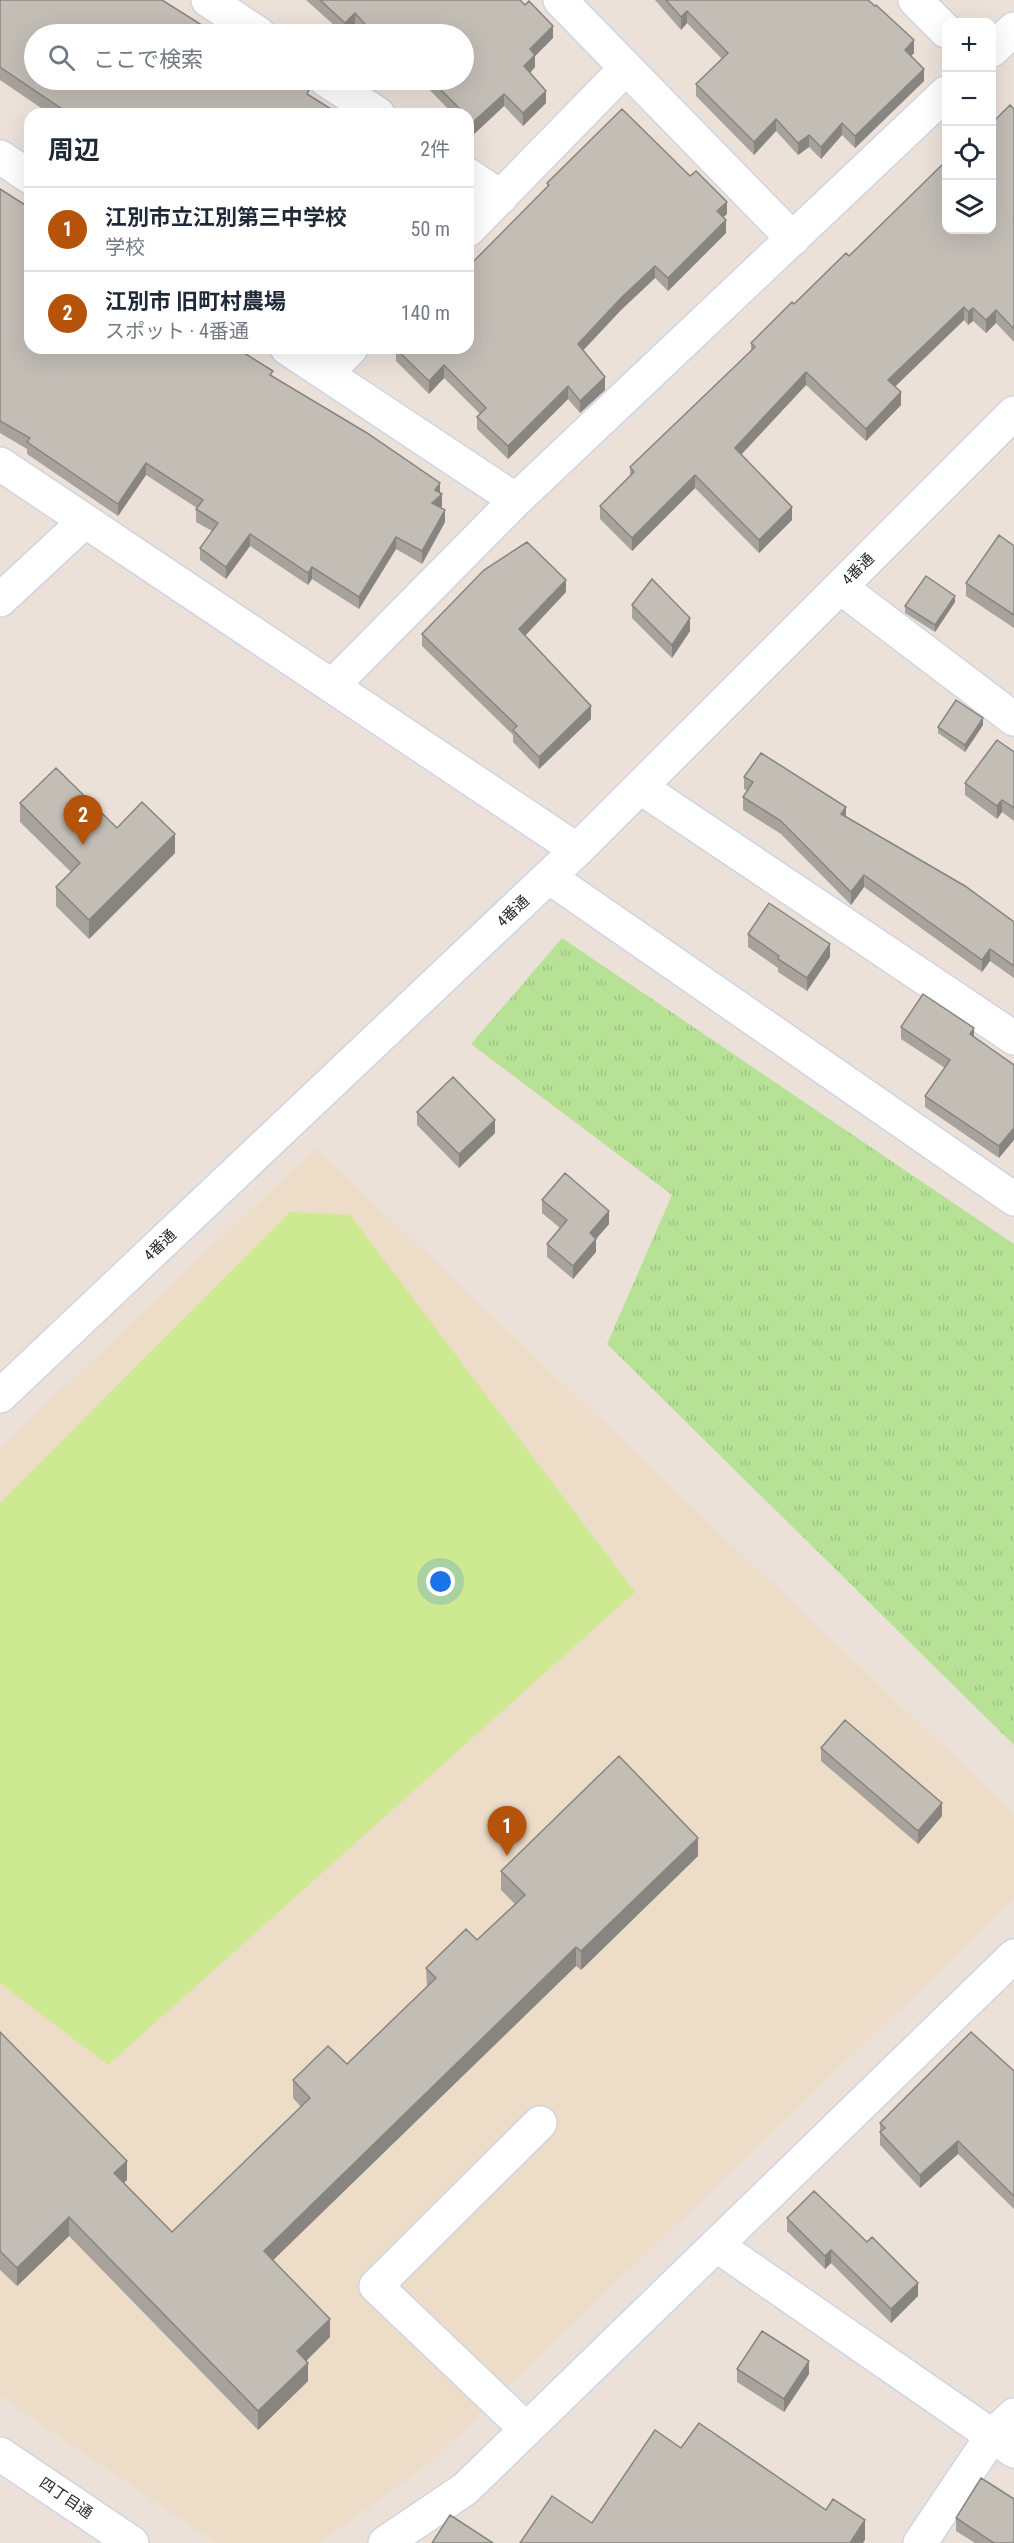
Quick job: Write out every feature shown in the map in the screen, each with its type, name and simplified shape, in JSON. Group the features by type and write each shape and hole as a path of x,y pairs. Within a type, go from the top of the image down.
{"street":[{"path":"208,0 244,24"},
{"path":"560,0 793,239"},
{"path":"915,0 942,27"},
{"path":"996,46 1014,29"},
{"path":"474,224 626,68"},
{"path":"341,90 369,108"},
{"path":"332,686 516,500 942,97"},
{"path":"0,157 24,173"},
{"path":"474,179 501,197"},
{"path":"296,354 516,500"},
{"path":"326,374 345,354"},
{"name":"4番通","path":"0,1396 577,850 1014,413"},
{"path":"0,464 577,850"},
{"path":"0,600 85,521"},
{"path":"840,587 1014,718"},
{"path":"640,787 1014,1038"},
{"path":"549,877 1014,1199"},
{"path":"385,2543 465,2489 1014,1956"},
{"path":"526,2429 376,2286 540,2123"},
{"path":"716,2245 1007,2434 920,2543"},
{"name":"四丁目通","path":"0,2454 132,2543"}],"shaded area":[{"path":"316,1148 1014,1814 1014,1899 430,2462 320,2543 216,2543 0,2396 0,1448"}],"green space":[{"path":"562,938 1014,1244 1014,1745 607,1344 672,1195 471,1044"},
{"path":"290,1212 350,1215 635,1592 108,2065 0,1983 0,1503"}],"building":[{"path":"0,0 162,0 200,24 24,24 24,83 0,67"},
{"path":"320,0 520,0 525,5 529,1 553,26 530,49 535,55 524,66 546,91 523,113 504,94 474,121 474,108 459,108 441,90 474,90 474,24 365,24 355,13 345,23"},
{"path":"666,0 868,0 914,40 905,50 924,69 855,136 842,123 821,147 809,135 798,143 776,119 754,142 696,84 728,53 687,11 681,17"},
{"path":"34,90 309,90 307,94 329,108 61,108"},
{"path":"1010,105 1014,109 1014,329 996,310 986,320 973,308 968,312 964,307 888,380 901,392 866,429 806,372 735,448 792,507 759,540 695,475 632,538 600,506 634,472 630,467 755,347 751,343 792,302 794,304 846,253 849,256 942,165 942,234 996,234 996,119"},
{"path":"622,109 690,176 696,171 727,202 717,211 726,220 668,278 655,266 578,344 605,377 580,401 568,386 508,446 477,417 486,408 444,365 429,381 401,354 474,354 474,261 549,185 547,183"},
{"path":"0,189 24,204 24,354 246,354 273,371 270,375 367,433 440,483 435,490 442,494 432,503 445,510 422,551 396,537 359,597 312,567 308,573 250,534 226,567 200,548 218,523 196,509 203,500 146,463 118,504 27,442 30,438 0,421"},
{"path":"999,535 1014,546 1014,615 966,583"},
{"path":"527,542 566,580 519,629 591,706 539,757 513,730 517,726 422,634 484,570"},
{"path":"926,576 955,596 935,625 905,606"},
{"path":"652,579 690,618 672,645 632,605"},
{"path":"956,700 983,718 965,745 938,727"},
{"path":"997,740 1014,752 1014,808 1002,800 997,806 965,783"},
{"path":"761,753 846,807 841,814 965,886 1014,922 1014,966 990,949 982,960 864,875 851,892 781,821 743,797 753,782 744,777"},
{"path":"56,768 117,828 142,802 175,834 89,920 56,887 80,863 20,803"},
{"path":"769,903 830,944 807,978 778,959 779,956 748,934"},
{"path":"923,994 974,1028 970,1034 1014,1065 1014,1128 999,1146 925,1096 950,1060 901,1027"},
{"path":"453,1077 495,1120 459,1154 417,1112"},
{"path":"565,1173 609,1211 590,1233 596,1239 573,1266 547,1244 567,1220 542,1200"},
{"path":"845,1720 942,1803 918,1831 821,1748"},
{"path":"619,1756 698,1838 581,1951 576,1947 264,2251 330,2319 297,2351 308,2363 258,2411 69,2217 17,2268 0,2251 0,2032 127,2161 114,2173 172,2232 310,2098 293,2080 328,2046 347,2064 436,1978 426,1968 466,1929 477,1940 525,1895 501,1871"},
{"path":"971,2032 1014,2071 1014,2196 958,2141 920,2175 880,2132 885,2128 880,2123"},
{"path":"814,2191 867,2242 872,2237 918,2283 891,2309 831,2250 825,2256 787,2218"},
{"path":"762,2331 809,2361 784,2399 737,2369"},
{"path":"699,2423 826,2510 833,2499 865,2520 850,2543 520,2543 552,2496 592,2523 655,2430 681,2448"},
{"path":"981,2478 1014,2499 1014,2543 994,2543 956,2518"},
{"path":"450,2515 493,2543 432,2543"}],"place":[{"name":"江別市 旧町村農場","path":"83,845"},
{"name":"江別市立江別第三中学校","path":"507,1856"}]}
